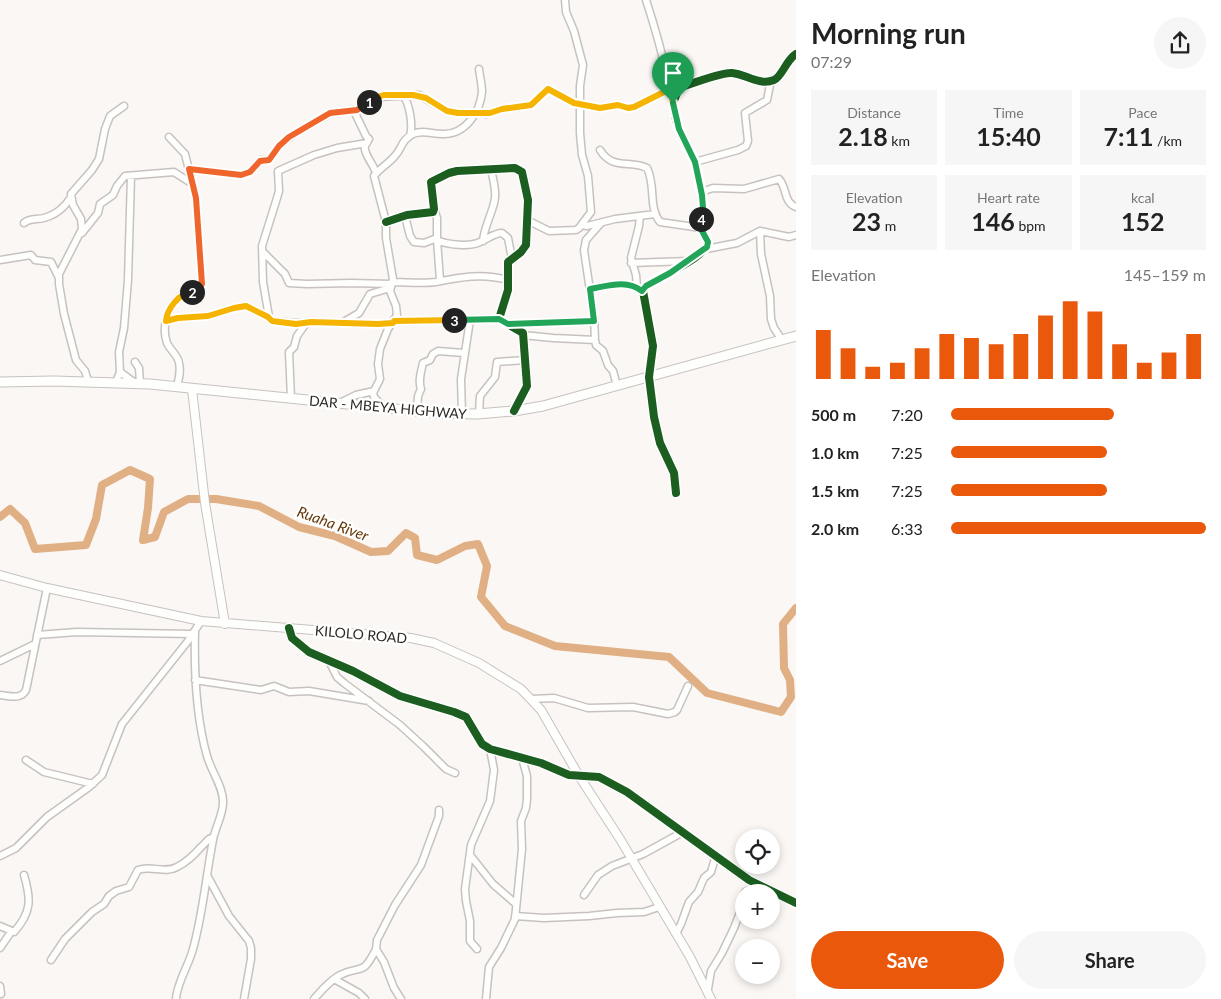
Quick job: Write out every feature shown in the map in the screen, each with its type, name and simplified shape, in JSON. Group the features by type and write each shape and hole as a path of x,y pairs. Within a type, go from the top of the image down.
{"highway":[{"name":"DAR - MBEYA HIGHWAY","path":"0,382 88,381 138,383 339,404 479,414 543,406 796,336"}],"main road":[{"path":"192,389 205,503 225,624"},
{"name":"KILOLO ROAD","path":"0,575 47,588 201,621 389,635 434,643 479,663 521,689 541,710 579,776 632,859 708,990 711,999"}],"street":[{"path":"528,220 550,232 578,229 591,212 588,176 582,155 580,80 583,65 574,31 566,12 565,0"},
{"path":"646,0 662,50 663,62 679,129 695,162 703,208 700,223 708,242 706,249"},
{"path":"673,103 679,88 718,75 731,72 752,79 771,80 778,77 791,57 796,54"},
{"path":"376,173 394,158 403,140 410,136 419,132 444,134 462,130 473,116 482,92 479,69"},
{"path":"695,162 746,146 748,141 744,112 767,100 771,80"},
{"path":"189,169 237,175 246,174 260,161 269,160 279,146 297,132 330,113 360,109 374,98 384,95 419,95 447,111 473,116 531,105 548,89 561,98 580,104 600,108 618,105 632,108 670,89"},
{"path":"403,95 408,106 410,136"},
{"path":"24,223 29,219 48,216 62,208 99,159 107,120 113,112 124,106"},
{"path":"354,111 369,139 366,154 373,164 376,173 374,181 386,222 391,285 397,313 380,349 378,364 380,379 374,391 374,397 384,408"},
{"path":"169,137 184,151 196,198 201,288 198,291 184,293 168,312 166,321 168,343 179,362 180,372 177,386"},
{"path":"269,317 263,282 262,246 279,191 278,171 314,155 337,148 367,143"},
{"path":"600,150 608,160 620,164 634,164 648,168 651,176 655,214 661,223 701,228"},
{"path":"440,280 437,218 431,184 433,180 453,172 515,168 522,172 528,200 526,246 508,264 507,293 499,319"},
{"path":"483,241 495,199 491,170"},
{"path":"78,237 98,213 102,202 112,195 122,178 174,172 191,183"},
{"path":"116,382 120,372 119,352 124,328 128,280 131,176"},
{"path":"701,192 712,188 744,189 779,179 782,182 788,201 796,207"},
{"path":"59,278 82,225 71,197"},
{"path":"386,222 404,216 432,212 434,209"},
{"path":"582,225 587,226 615,219 655,214"},
{"path":"404,216 410,236 414,242 424,243 437,239 447,244 468,245 483,241 497,233 505,234 510,244 512,259"},
{"path":"640,216 631,263 640,289 653,348 649,377 657,432 660,443 673,468 676,493"},
{"path":"601,223 589,236 584,246 585,262 594,321 594,340 603,351 608,365 613,371 617,386"},
{"path":"590,289 614,283 640,289 670,273 706,249 737,243 760,231 789,236 796,235"},
{"path":"760,231 761,254 770,296 771,320 782,340"},
{"path":"263,252 286,275 289,283 351,282 391,285 463,276 494,276 508,280"},
{"path":"0,260 31,255 35,260 52,262 59,278 64,314 76,360 88,381"},
{"path":"631,263 689,261"},
{"path":"342,323 359,312 370,294 391,285"},
{"path":"166,321 178,318 208,316 246,306 269,317 272,321 296,324 307,322 342,323 499,319 520,330 523,334 526,360 526,388 514,411"},
{"path":"462,414 461,379 470,320"},
{"path":"508,324 594,321"},
{"path":"290,398 289,352 294,348 297,336 307,322"},
{"path":"523,334 552,338 594,340"},
{"path":"418,411 418,396 421,389 420,375 423,364 430,360 433,354 438,351 464,353"},
{"path":"479,414 480,396 495,377 497,362 526,360"},
{"path":"120,372 138,383 139,368 135,362"},
{"path":"339,404 356,395 374,391"},
{"path":"0,695 19,697 26,690 47,588"},
{"path":"0,856 16,848 47,817 94,784 102,775 122,724 201,621"},
{"path":"289,628 290,634 297,643 309,652 353,671 400,696 466,717 482,744 490,749 549,766 568,775 599,777 611,782 755,884"},
{"path":"37,635 84,632 194,632"},
{"path":"176,999 178,988 194,945 206,894 213,837 223,803 220,789 207,756 195,680 194,632"},
{"path":"0,661 35,644"},
{"path":"329,661 337,677 369,700 424,747 446,769 455,773"},
{"path":"195,680 262,690 274,686 288,692 309,691 369,700"},
{"path":"531,699 550,697 586,708 633,707 668,714 677,710 688,686"},
{"path":"477,950 470,941 470,921 465,889 473,837 487,811 490,801 494,770 490,749"},
{"path":"486,999 489,967 514,924 522,849 521,821 527,799 527,776 522,758"},
{"path":"26,760 44,772 94,784"},
{"path":"314,999 342,974 364,968 376,949 379,934 426,855 439,816 439,810"},
{"path":"584,895 598,875 612,866 632,859 677,837 683,832"},
{"path":"51,960 65,939 92,912 104,904 109,896 132,885 138,870 148,868 170,870 178,867 213,837"},
{"path":"470,855 493,884 516,904"},
{"path":"676,934 689,902 698,892 704,878 711,872 716,855"},
{"path":"0,948 27,914 30,894 24,875"},
{"path":"207,876 221,904 250,941 252,948 251,959 244,999"},
{"path":"780,895 796,902"},
{"path":"515,916 544,918 589,916 644,912 659,906"},
{"path":"708,990 711,971 735,925"},
{"path":"0,926 11,932"},
{"path":"376,949 384,962 394,988 402,999"},
{"path":"334,980 365,999"},
{"path":"0,986 1,994"}],"waterway":[{"name":"Ruaha River","path":"0,517 10,509 25,523 35,549 86,545 96,519 102,485 130,470 150,479 143,540 155,537 164,512 188,499 216,499 259,506 299,527 335,536 371,552 388,551 406,533 415,538 417,555 437,560 465,546 478,544 487,566 481,597 505,626 555,646 669,657 707,693 781,712 791,697 790,680 784,668 783,624 796,608"}],"cycle path":[{"path":"676,493 674,473 660,443 654,417 649,377 653,346 643,291 654,281 697,256 708,242 700,227 703,208 695,162 681,135 673,103 679,88 721,74 732,73 763,82 774,80 796,54"},
{"path":"386,222 407,215 433,212 431,182 449,173 515,168 522,172 528,200 526,245 521,252 508,262 508,290 499,319 523,333 527,386 514,411"},
{"path":"289,628 292,638 309,652 353,671 400,696 466,717 482,744 490,749 541,763 569,775 599,777 627,792 749,880 796,903"}],"route":[{"path":"548,89 574,103 600,108 621,105 628,108 640,105 670,89 673,103 681,135 695,162 702,195 703,208 700,225 708,240 707,247 689,261 646,286 642,291 637,287 614,283 590,289 594,321 508,324 499,319 394,321 393,323 378,324 311,322 296,324 272,321 246,306 199,318 178,318 166,321 168,312 180,297 187,292 198,291 202,284 196,198 189,169 237,175 246,174 261,160 269,160 279,146 289,137 311,126 330,113 360,109 374,98 384,95 419,95 447,111 458,113 490,113 496,110 531,105 548,89"}]}
